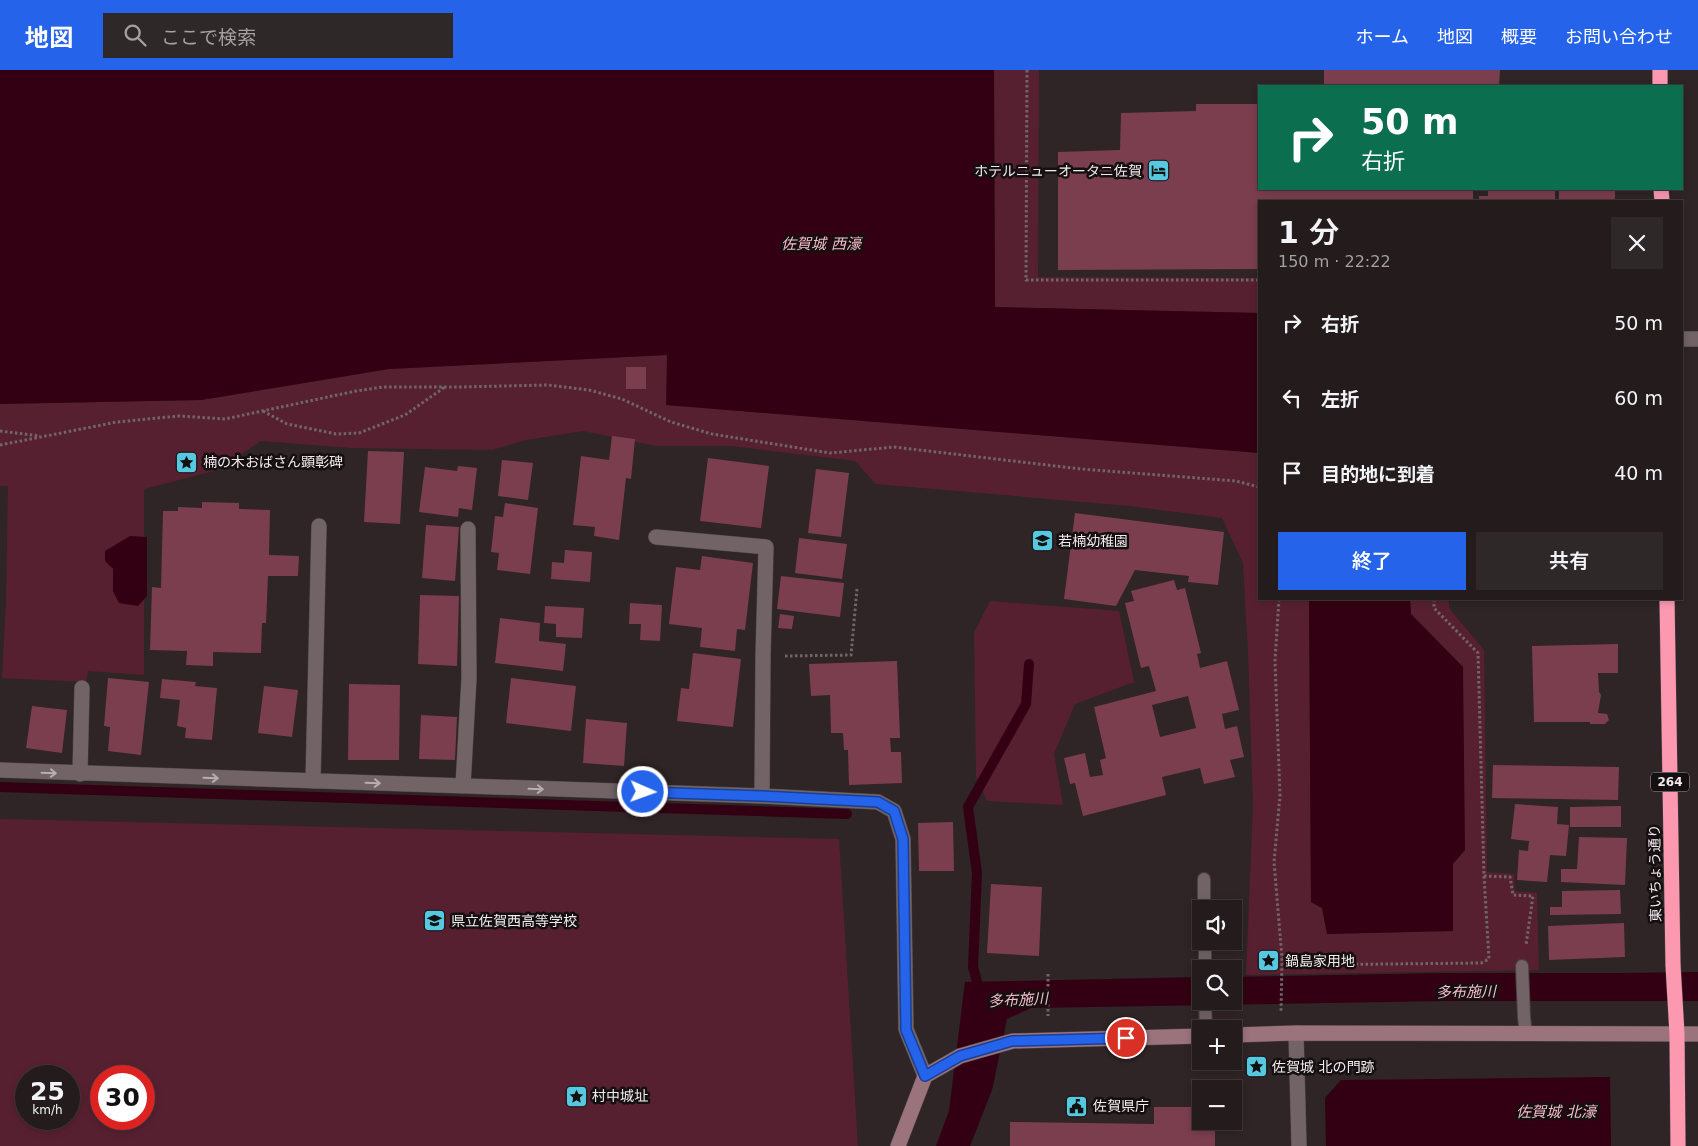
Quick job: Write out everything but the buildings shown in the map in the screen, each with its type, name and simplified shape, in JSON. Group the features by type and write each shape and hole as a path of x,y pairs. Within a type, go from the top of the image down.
{"highway":[{"path":"1660,70 1660,85"},
{"name":"東いちょう通り","path":"1667,600 1678,1146"}],"street":[{"path":"1683,339 1698,339"},
{"path":"312,781 319,526"},
{"path":"463,786 469,678 468,529"},
{"path":"656,536 766,547 762,796"},
{"path":"80,774 82,688"},
{"path":"0,770 762,796 878,802 894,811 903,839 906,1030 925,1076"},
{"path":"1296,1033 1299,1146"},
{"path":"1242,1035 1296,1033 1698,1034"},
{"path":"898,1146 925,1076 960,1056 1012,1041 1192,1036"}],"lane":[{"path":"1204,879 1204,900"},
{"path":"1522,966 1526,1034"}],"path":[{"path":"1027,70 1026,280 1258,280"},
{"path":"0,445 117,422 179,416 225,419 383,387 548,385 588,390 622,399 671,422 712,434 830,453 894,447 1081,470 1236,480 1258,487"},
{"path":"262,411 287,424 336,434 359,433 405,415 446,387"},
{"path":"0,430 43,436"},
{"path":"763,656 851,655 857,589"},
{"path":"1279,600 1275,661 1280,796 1274,862 1282,958 1281,1020"},
{"path":"1282,958 1298,965 1482,963 1489,959 1484,876 1478,653 1434,608 1434,600"},
{"path":"1484,876 1510,877 1513,895 1533,896 1522,966"},
{"path":"1048,974 1048,1022"}],"shaded area":[{"path":"994,70 1039,70 1038,277 1258,278 1258,313 995,307"},
{"path":"668,355 667,405 1258,453 1258,600 1309,600 1311,902 1322,908 1327,934 1453,931 1453,864 1463,667 1411,614 1410,600 1449,600 1449,608 1484,650 1487,872 1514,874 1515,891 1537,893 1539,970 1246,975 1253,805 1248,652 1243,563 1222,518 1130,506 876,484 855,461 731,446 656,446 583,431 526,440 492,450 351,448 261,441 218,470 144,489 144,675 88,671 86,682 2,678 6,602 8,486 0,486 0,404 201,400 389,369"},
{"path":"990,601 1119,611 1134,682 1075,704 1054,754 1063,805 987,801 976,777 974,633"},
{"name":"県立佐賀西高等学校","path":"0,819 839,839 858,1146 0,1146"}],"water":[{"name":"佐賀城 西濠","path":"0,70 994,70 995,307 1258,313 1258,453 666,405 667,355 389,369 201,400 0,404"},
{"path":"130,536 147,537 147,596 138,606 119,603 113,591 113,569 105,561 105,551"},
{"path":"1309,600 1410,600 1411,614 1463,667 1465,850 1453,864 1453,931 1327,934 1322,908 1311,902"},
{"name":"多布施川","path":"1698,972 1698,1001 1444,1001 1242,1004 1242,977 1444,973"},
{"name":"多布施川","path":"1192,977 1192,1005 1031,1008 1007,1019 992,1090 970,1146 936,1146 949,1111 965,982"},
{"name":"佐賀城 北濠","path":"1610,1077 1611,1146 1326,1146 1325,1098 1341,1080"}],"waterway":[{"path":"980,993 973,967 977,873 968,807 1026,704 1029,664"},
{"path":"0,787 847,814"}],"place":[{"name":"ホテルニューオータニ佐賀","path":"1158,171"},
{"name":"楠の木おばさん顕彰碑","path":"187,462"},
{"name":"若楠幼稚園","path":"1042,541"},
{"name":"県立佐賀西高等学校","path":"435,921"},
{"name":"鍋島家用地","path":"1269,961"},
{"name":"佐賀城 北の門跡","path":"1256,1067"},
{"name":"村中城址","path":"576,1096"},
{"name":"佐賀県庁","path":"1077,1106"}],"route":[{"path":"643,792 878,802 894,811 903,839 906,1030 925,1076 960,1056 1012,1041 1126,1038"}]}
